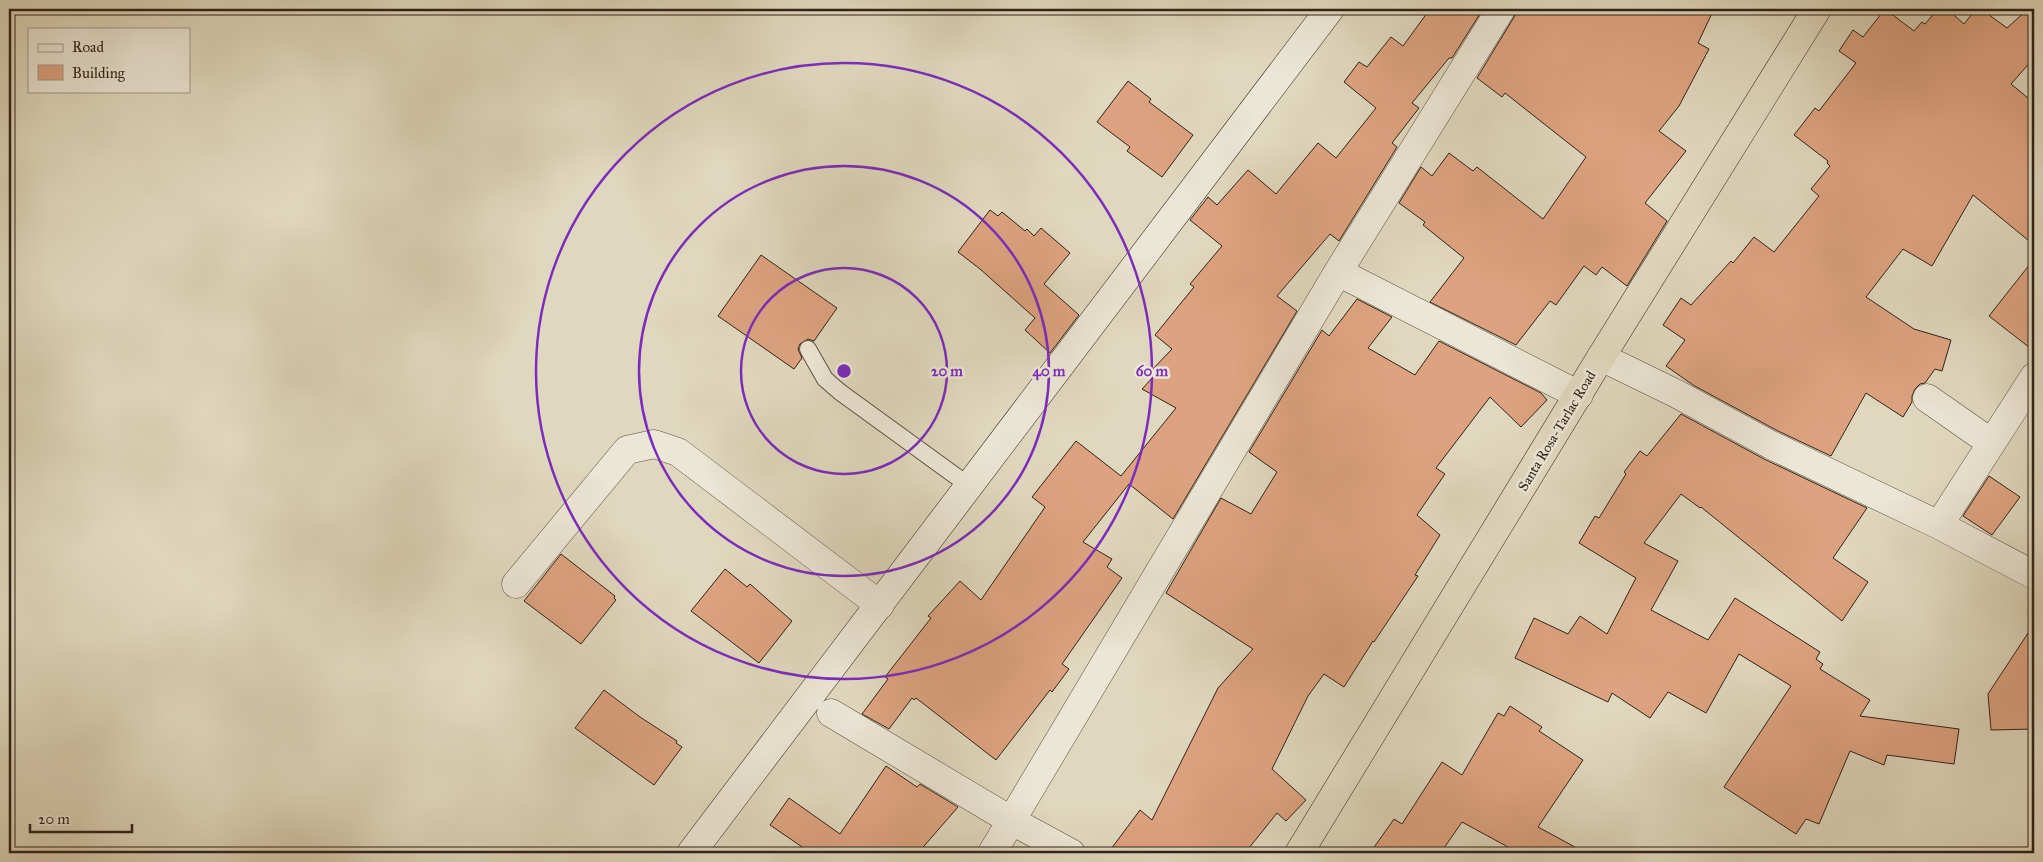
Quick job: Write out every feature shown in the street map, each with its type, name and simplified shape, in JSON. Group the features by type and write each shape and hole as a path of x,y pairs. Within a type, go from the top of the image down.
{"highway":[{"name":"Santa Rosa-Tarlac Road","path":"1299,853 1601,357 1817,9"}],"street":[{"path":"691,853 1330,9"},
{"path":"992,853 1338,272 1501,9"},
{"path":"1338,272 1579,395"},
{"path":"1601,357 1677,394 1771,445 1939,525 2034,575"},
{"path":"1939,525 1990,442 2034,377"},
{"path":"1926,398 1990,442"},
{"path":"516,584 628,450 654,444 678,452 880,604"},
{"path":"831,713 1012,821 1072,853"}],"lane":[{"path":"808,349 825,379 840,392 968,485"}],"building":[{"path":"1430,9 1483,9 1452,58 1449,58 1412,103 1419,108 1392,143 1397,147 1339,241 1330,234 1277,296 1297,311 1173,519 1129,484 1083,542 1112,559 1107,567 1122,578 1062,664 1069,669 1052,692 1050,690 996,760 916,698 914,700 912,698 889,729 862,714 888,679 885,677 931,618 928,616 960,581 981,600 1045,507 1032,497 1076,441 1121,476 1176,408 1142,389 1155,375 1151,371 1172,349 1155,335 1194,287 1190,284 1222,246 1190,220 1208,197 1217,205 1248,170 1276,194 1318,143 1336,158 1376,108 1344,82 1359,62 1367,67 1391,37 1403,46"},
{"path":"1517,9 1714,9 1698,43 1709,49 1679,106 1659,131 1686,151 1645,203 1667,221 1627,286 1602,267 1596,275 1584,266 1556,305 1550,301 1516,345 1430,302 1464,258 1423,225 1425,222 1399,203 1421,167 1432,176 1449,153 1473,171 1477,167 1543,219 1586,157 1505,93 1502,97 1477,78"},
{"path":"1885,9 1914,31 1922,22 1925,24 1938,9 1947,9 1964,24 1976,9 1981,9 2007,28 2028,9 2034,9 2034,58 2011,84 2034,103 2034,245 1973,195 1932,266 1903,249 1866,297 1914,329 1951,340 1942,371 1935,369 1925,383 1920,384 1915,389 1912,402 1903,417 1866,393 1831,456 1778,431 1693,385 1666,366 1685,340 1663,325 1681,298 1691,305 1731,261 1733,263 1754,237 1774,252 1819,196 1811,189 1830,166 1827,163 1828,161 1794,135 1815,108 1819,111 1856,63 1839,51 1853,30 1863,37"},
{"path":"1128,81 1151,99 1149,102 1193,135 1162,177 1127,151 1130,147 1097,122"},
{"path":"990,210 998,216 1002,212 1034,236 1041,228 1070,253 1044,284 1079,315 1050,353 1025,330 1035,318 958,252"},
{"path":"761,255 837,308 814,341 808,339 800,344 798,349 802,358 794,369 718,316"},
{"path":"2034,259 2034,351 1989,316"},
{"path":"1357,299 1392,317 1368,348 1415,375 1439,341 1541,393 1547,400 1521,427 1490,397 1436,468 1445,474 1417,515 1440,535 1415,575 1418,576 1344,687 1324,674 1308,696 1272,769 1306,800 1286,821 1277,813 1245,853 1108,853 1140,810 1152,820 1218,688 1253,649 1166,593 1221,498 1251,514 1277,472 1249,452 1322,330 1329,336"},
{"path":"1681,414 1764,459 1867,508 1833,558 1868,582 1842,621 1701,507 1681,494 1644,543 1678,561 1651,610 1708,640 1735,598 1820,652 1816,659 1823,664 1820,669 1870,700 1860,716 1959,729 1954,764 1887,755 1884,765 1850,751 1819,824 1806,819 1796,834 1724,787 1791,686 1739,654 1706,713 1668,692 1650,718 1612,693 1608,702 1515,658 1534,618 1568,634 1580,616 1607,634 1636,578 1579,543 1595,516 1599,518 1626,474 1624,472 1640,451 1647,456"},
{"path":"1989,476 2020,497 1992,535 1963,516"},
{"path":"561,554 615,596 616,600 581,644 524,601"},
{"path":"725,569 747,587 750,584 792,621 759,663 691,611"},
{"path":"2034,624 2034,729 1991,730 1988,694"},
{"path":"604,690 640,717 677,741 676,743 682,747 654,785 575,728"},
{"path":"1510,706 1542,727 1539,731 1583,760 1538,827 1586,853 1519,853 1462,822 1442,851 1446,853 1370,853 1394,819 1402,824 1442,762 1462,775 1498,713 1504,716"},
{"path":"886,766 917,787 920,784 958,807 918,853 811,853 770,825 789,798 840,834"}]}
